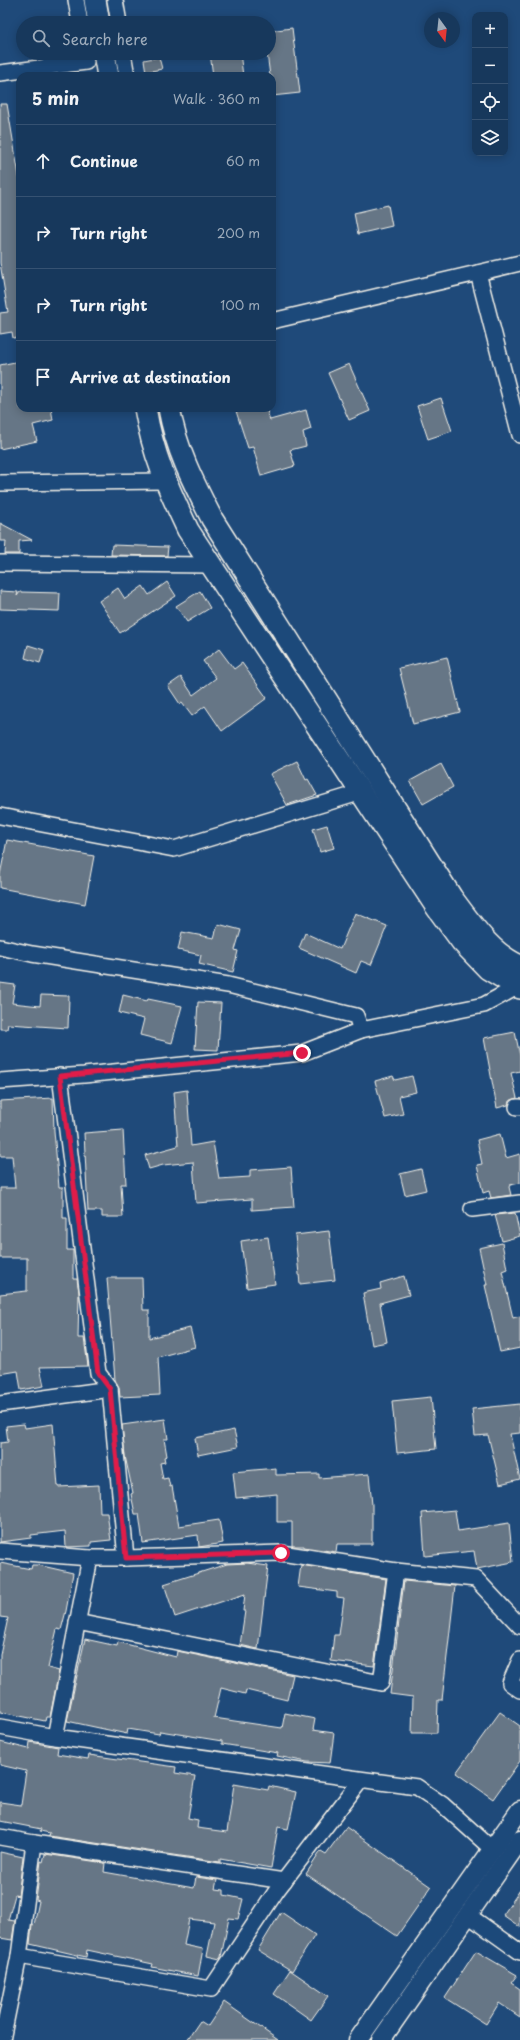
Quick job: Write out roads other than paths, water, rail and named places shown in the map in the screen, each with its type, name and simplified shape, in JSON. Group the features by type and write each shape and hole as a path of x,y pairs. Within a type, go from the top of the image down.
{"main road":[{"path":"95,0 98,16"},
{"path":"91,61 103,72"},
{"path":"146,412 150,435 164,481 188,530 211,566 359,792 462,942 488,969 519,986"},
{"path":"170,412 172,427 185,468 212,519 452,898 478,932 505,959 520,966"}],"street":[{"path":"76,0 79,16"},
{"path":"115,0 118,16"},
{"path":"124,60 126,72"},
{"path":"0,73 91,61"},
{"path":"276,320 520,263"},
{"path":"478,273 520,435"},
{"path":"0,483 164,481"},
{"path":"0,564 211,566"},
{"path":"0,816 174,849 359,792"},
{"path":"0,947 32,954 228,985 356,1016 361,1030"},
{"path":"0,1081 302,1053 361,1030 484,1004 519,986"},
{"path":"60,1076 98,1373 110,1389 126,1558"},
{"path":"472,1209 520,1203"},
{"path":"0,1404 110,1389"},
{"path":"0,1551 90,1558 281,1553 396,1571 476,1579 520,1626"},
{"path":"55,1737 90,1558"},
{"path":"77,1622 381,1683 396,1571"},
{"path":"520,1660 510,1683 520,1690"},
{"path":"0,1727 55,1737 417,1787 443,1805 492,1849"},
{"path":"19,1956 212,1989 284,1881 361,1780"},
{"path":"358,2040 520,1810"},
{"path":"0,1837 284,1881"},
{"path":"381,2040 520,1840"},
{"path":"2,2040 19,1956 34,1843"},
{"path":"468,1915 520,1952"}]}
